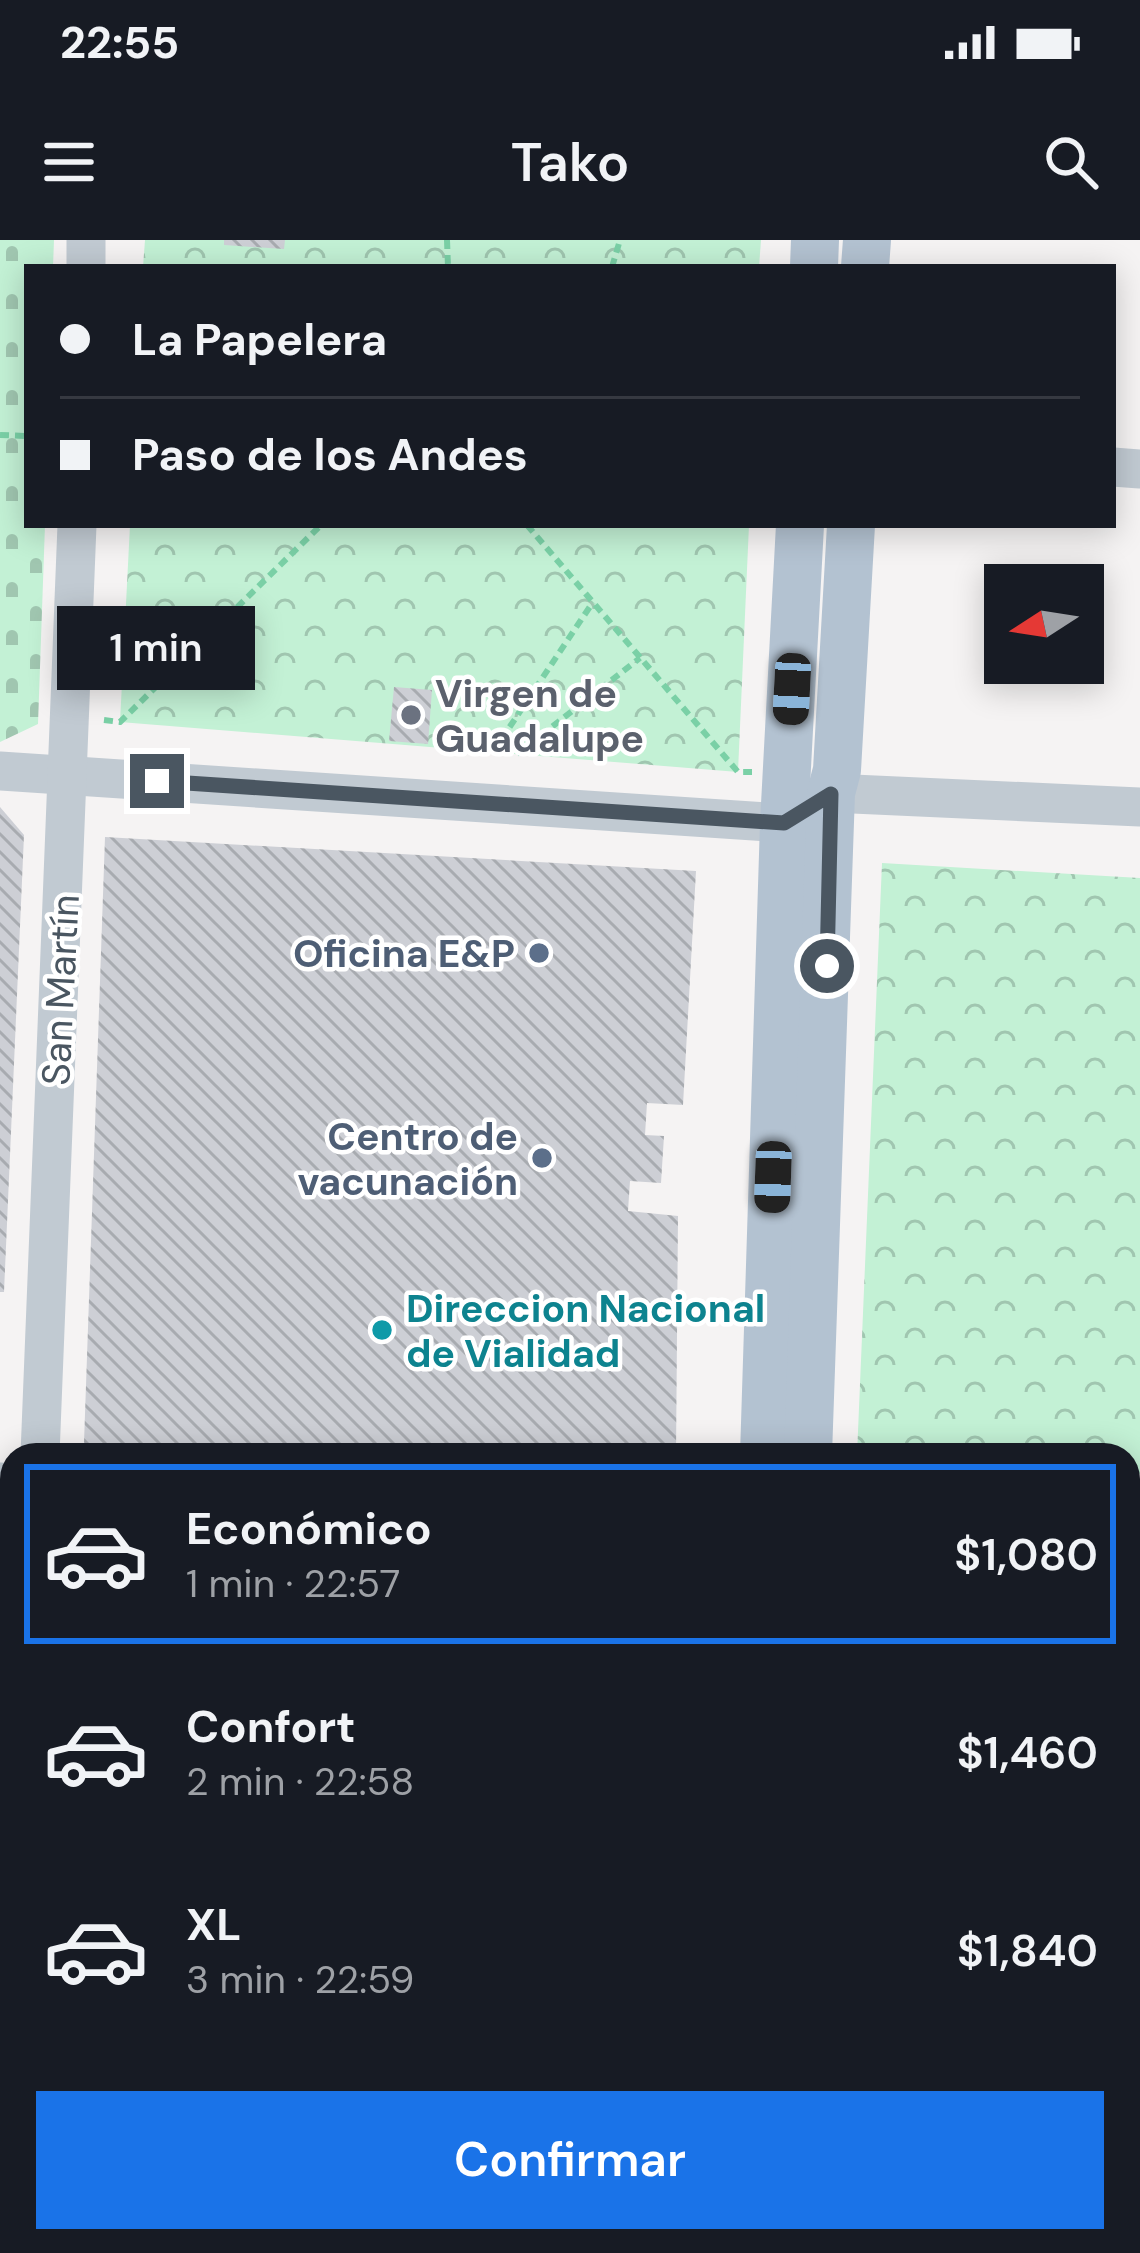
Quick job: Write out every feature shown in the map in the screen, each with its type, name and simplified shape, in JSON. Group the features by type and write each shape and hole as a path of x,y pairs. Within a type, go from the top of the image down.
{"main road":[{"path":"764,1443 784,823 800,528"},
{"path":"808,1443 831,794 837,770 851,528"}],"street":[{"name":"San Martín","path":"41,1443 77,528"},
{"path":"0,771 784,823 831,794 1140,807"}],"path":[{"path":"120,722 318,528"},
{"path":"533,528 738,772"},
{"path":"493,752 592,602"},
{"path":"518,754 640,658"}],"green space":[{"path":"0,240 54,240 53,264 24,264 24,528 45,528 38,724 0,742"},
{"path":"145,240 761,240 759,264 143,264"},
{"path":"130,528 749,528 738,772 120,722"},
{"path":"882,863 1140,878 1140,1443 858,1443"}],"building":[{"path":"224,240 285,240 284,249 224,245"},
{"name":"Virgen de Guadalupe","path":"394,687 432,690 428,744 389,741"},
{"path":"0,807 24,835 4,1292 0,1292"},
{"path":"105,837 696,871 683,1105 647,1103 645,1135 664,1136 661,1183 630,1181 628,1211 678,1216 676,1443 84,1443"}],"place":[{"name":"Virgen de Guadalupe","path":"411,715"},
{"name":"Oficina E&P","path":"539,953"},
{"name":"Centro de vacunación","path":"542,1158"},
{"name":"Direccion Nacional de Vialidad","path":"382,1330"}],"route":[{"path":"157,781 784,823 831,794 827,966"}]}
